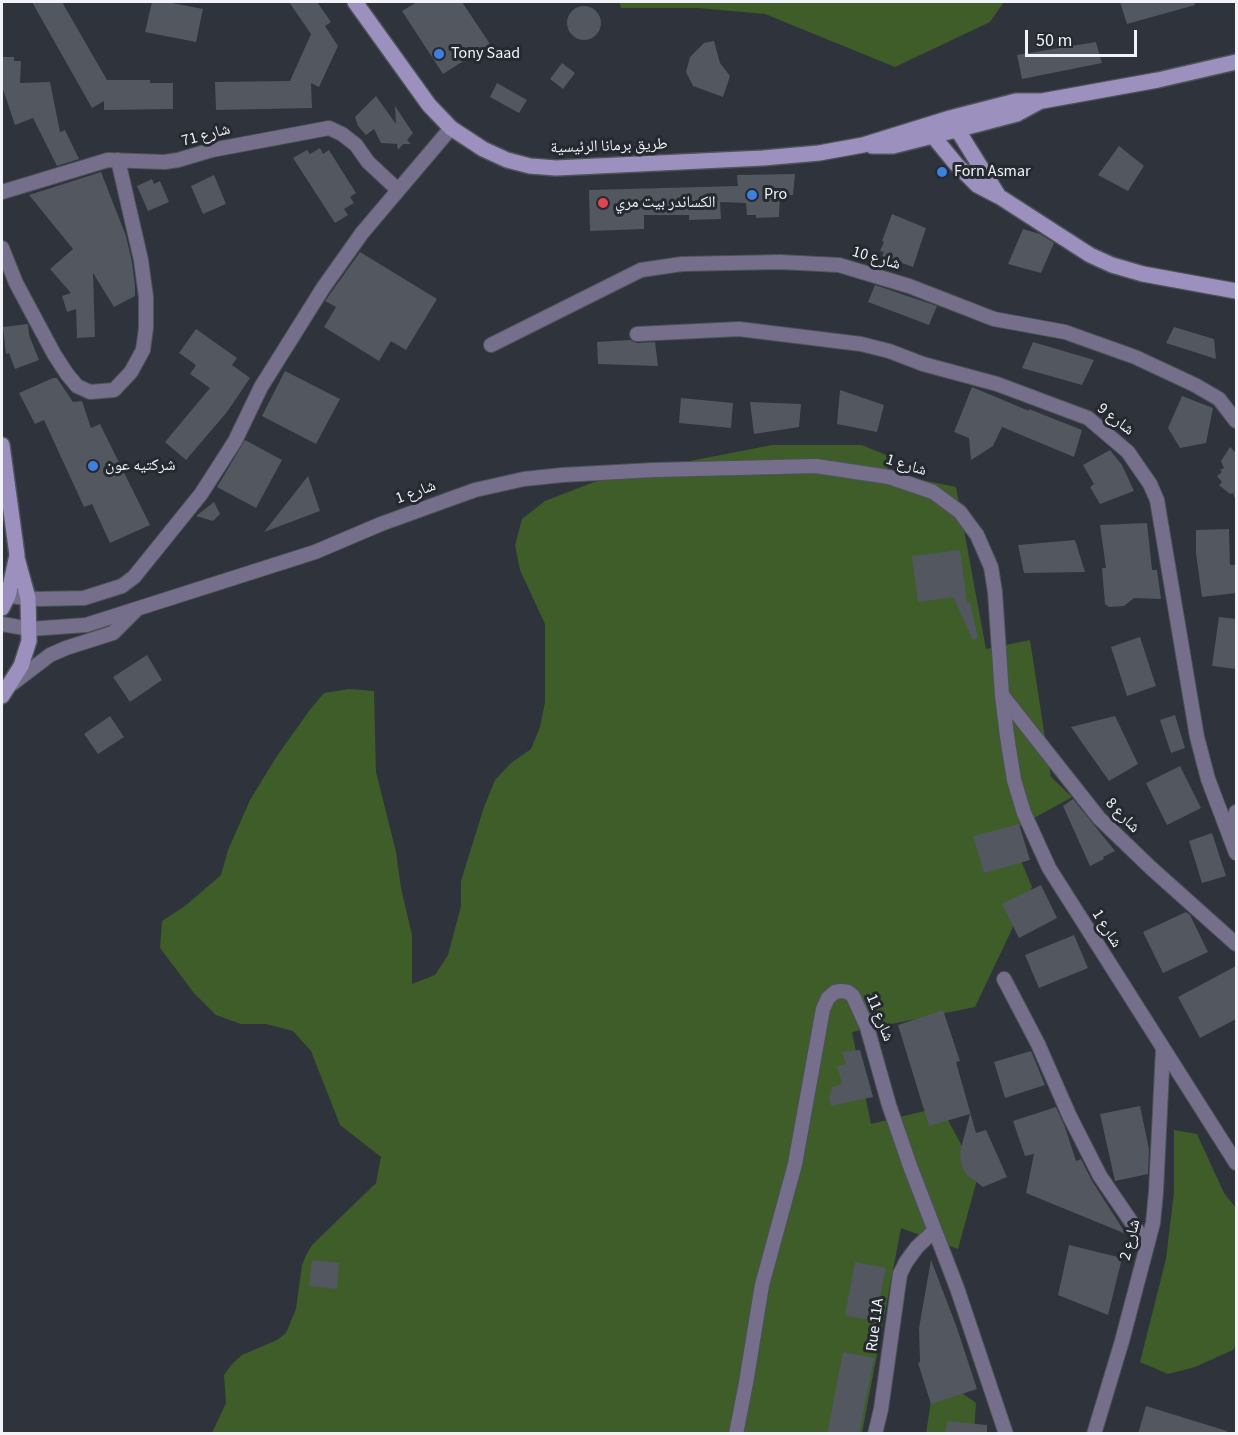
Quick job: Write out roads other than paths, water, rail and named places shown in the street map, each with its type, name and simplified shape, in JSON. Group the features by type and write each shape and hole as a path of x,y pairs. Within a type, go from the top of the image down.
{"main road":[{"name":"طريق برمانا الرئيسية","path":"355,2 429,105 452,128 483,149 507,160 530,166 556,168 763,158 819,153 863,145 893,146 953,124 1017,114 1042,101 1158,80 1236,62"},
{"path":"953,124 1000,197"},
{"path":"931,131 956,164 977,185 1000,197 1089,255 1143,274 1236,291"},
{"path":"2,445 17,555 28,598 30,628 29,641 21,666 5,691"},
{"path":"5,602 17,555"}],"street":[{"name":"شارع 71","path":"2,192 84,165 108,160 165,162 212,150 329,128 342,134 356,145 368,162 398,190"},
{"path":"5,602 28,598 90,597 122,586 134,577 201,494 235,441 261,387 323,288 362,233 452,128"},
{"path":"2,249 16,283 67,374 77,386 90,392 114,390 131,372 143,350 146,328 146,297 141,260 118,160"},
{"name":"شارع 10","path":"491,345 640,270 682,264 780,262 839,265 873,274 994,319 1065,332 1135,357 1219,399 1236,421"},
{"name":"شارع 9","path":"637,334 739,329 861,344 889,351 922,364 997,384 1088,418 1128,452 1150,484 1157,500 1197,737 1208,778 1236,854"},
{"name":"شارع 1","path":"2,624 30,628 86,624 315,552 381,524 452,498 515,481 562,475 741,466 826,467 866,472 917,485 947,500 969,523 977,535 990,567 995,592 1002,695 1014,780 1024,813 1049,868 1236,1162"},
{"path":"5,691 50,655 113,633 136,610"},
{"name":"شارع 8","path":"1002,695 1100,818 1151,868 1236,944"},
{"path":"1229,834 1236,812"},
{"path":"1004,980 1038,1044 1070,1117 1100,1176 1147,1245"},
{"name":"شارع 11","path":"736,1434 762,1285 795,1164 823,1009 828,998 835,992 849,992 858,1002 889,1105 957,1288 1006,1434"},
{"name":"شارع 2","path":"1094,1434 1122,1341 1153,1223 1163,1049"},
{"name":"Rue 11A","path":"875,1434 881,1409 900,1274 917,1247 934,1231"},
{"path":"998,1434 999,1416"}],"place":[{"name":"Tony Saad","path":"439,54"},
{"name":"Forn Asmar","path":"942,172"},
{"name":"Pro","path":"752,195"},
{"name":"الكساندر بيت مري","path":"603,203"},
{"name":"شركتيه عون","path":"93,466"}]}
